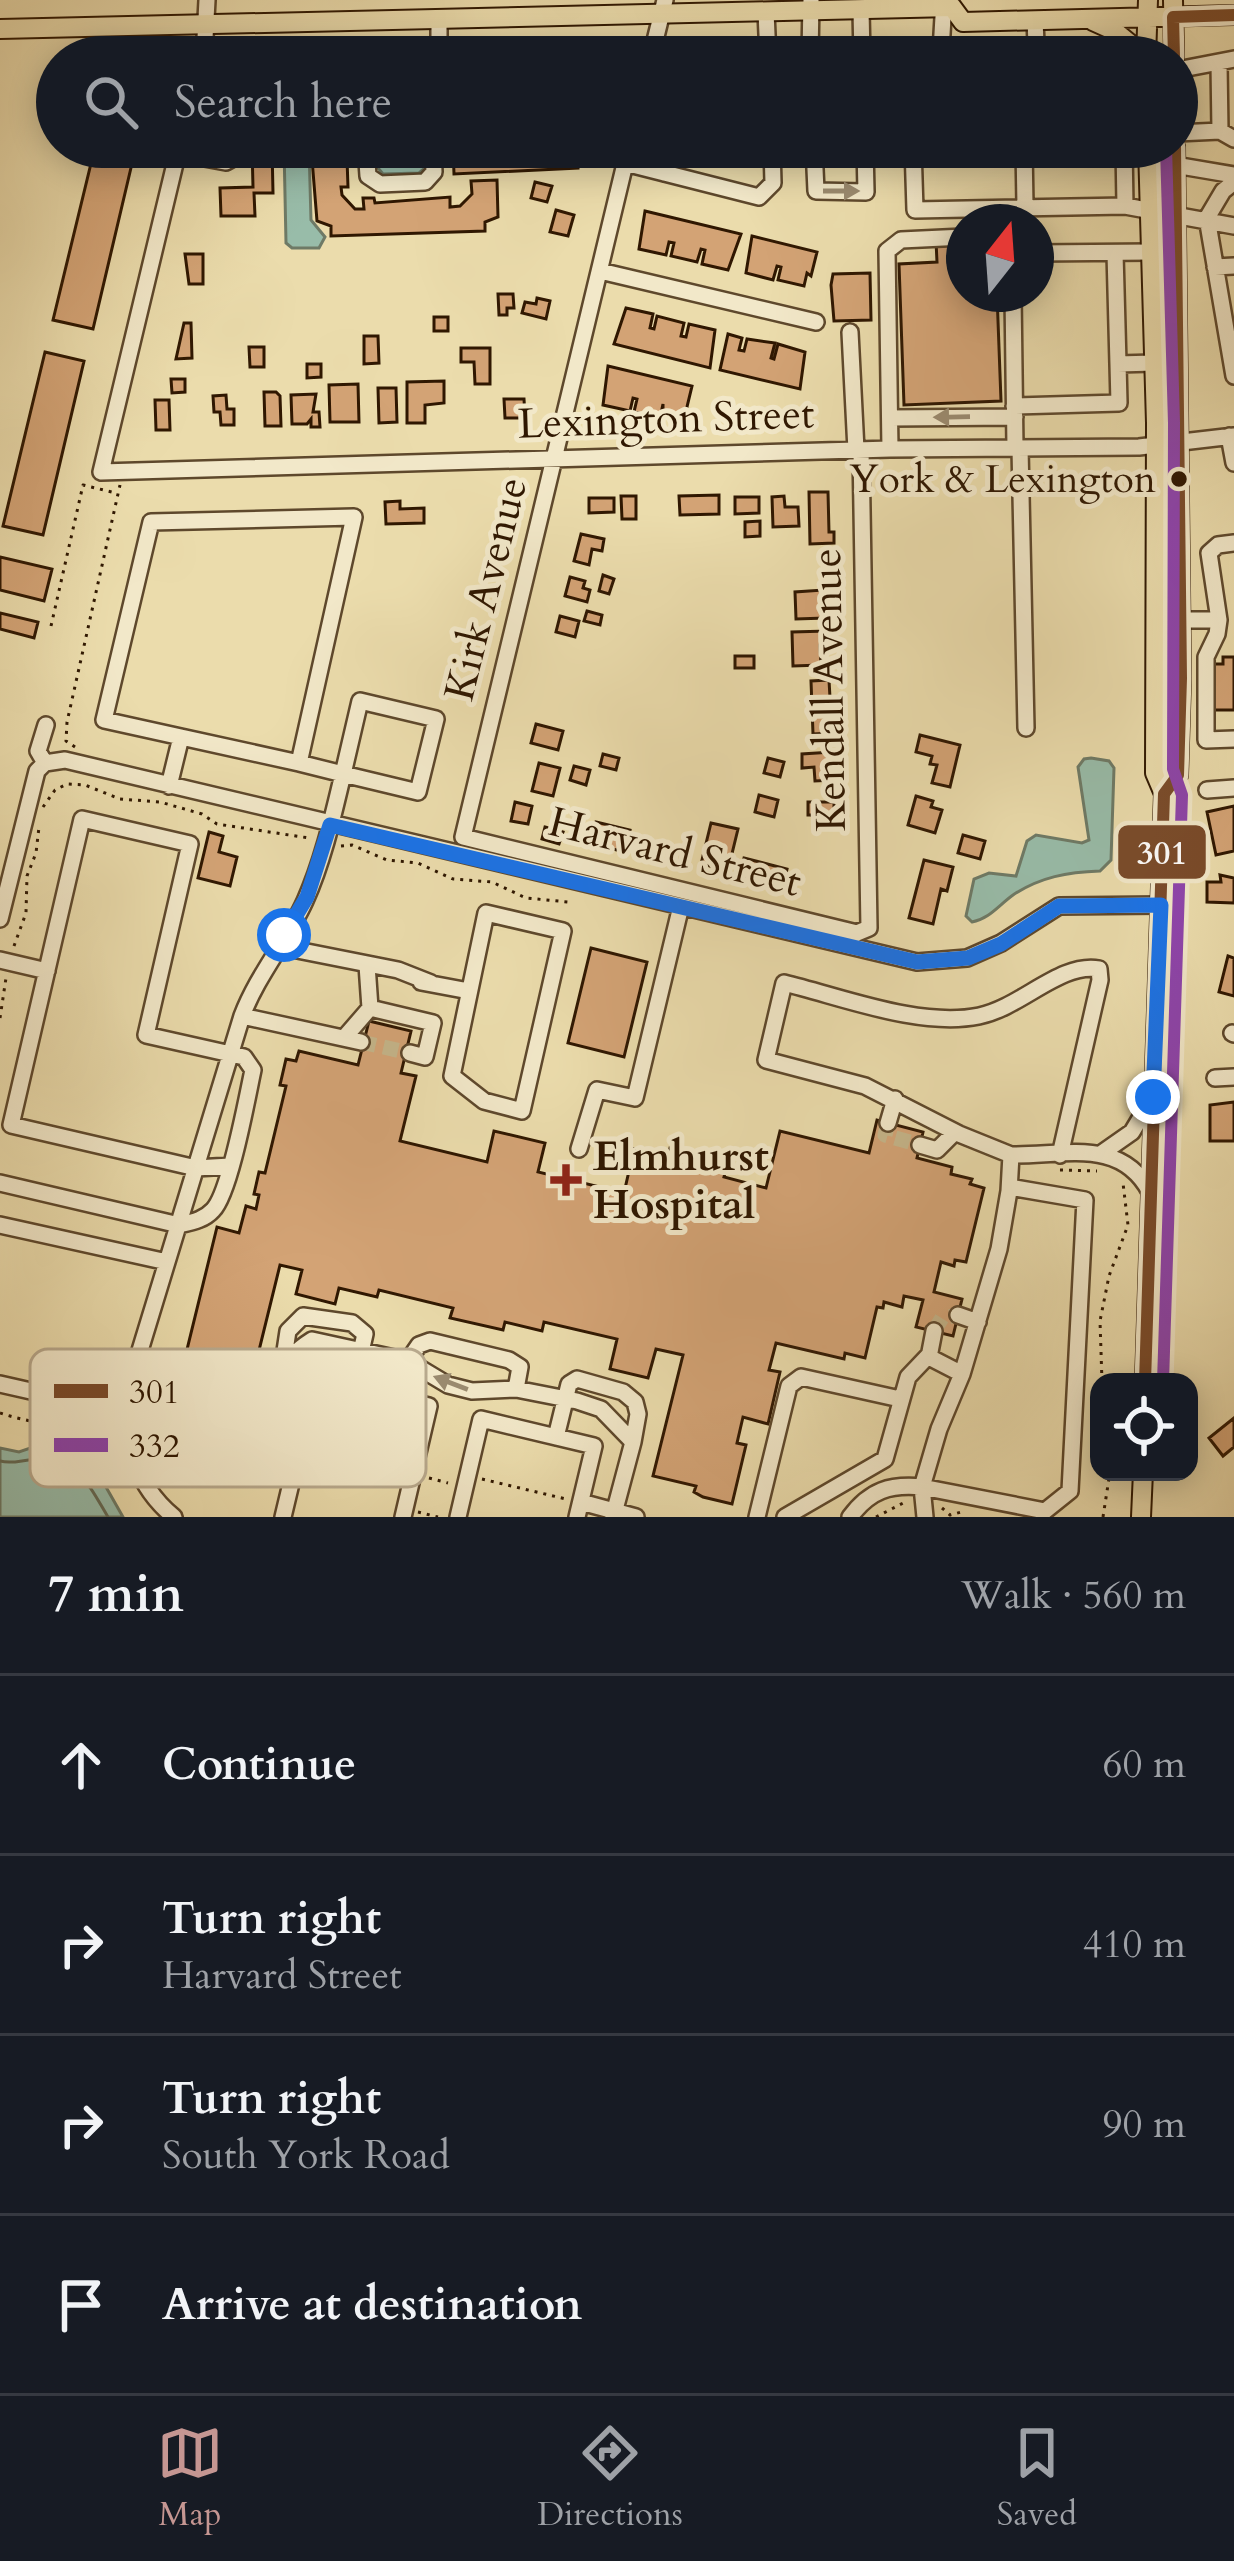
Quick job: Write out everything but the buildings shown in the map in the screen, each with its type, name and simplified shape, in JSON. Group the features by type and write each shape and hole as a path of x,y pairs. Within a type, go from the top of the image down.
{"main road":[{"path":"0,29 435,21 663,8 861,10 949,4 963,22 1089,19 1148,9 1234,15"},
{"path":"1089,19 1120,36"},
{"path":"1145,1373 1164,794 1155,772 1156,445 1149,168"},
{"path":"1164,794 1178,776 1182,620 1175,168"},
{"path":"1142,1517 1143,1481"}],"street":[{"path":"207,0 207,36"},
{"path":"436,0 437,36"},
{"path":"934,36 949,4"},
{"path":"861,10 862,36"},
{"path":"766,12 767,36"},
{"path":"1035,20 1036,36"},
{"path":"1226,61 1227,135"},
{"path":"1198,165 1234,178 1208,218 1234,376"},
{"name":"Lexington Street","path":"174,168 100,472 1156,445 1231,436"},
{"path":"367,168 368,176 380,184 425,182 434,168"},
{"name":"Kirk Avenue","path":"463,837 624,168"},
{"path":"654,168 759,197 773,183 772,168"},
{"path":"664,173 665,168"},
{"path":"814,168 815,191 866,192 865,168"},
{"path":"914,168 915,210 946,209"},
{"path":"1024,168 1025,204"},
{"path":"1124,168 1125,206"},
{"path":"1054,206 1150,208 1234,226"},
{"path":"890,449 887,251 901,240 946,238"},
{"path":"1054,253 1150,252"},
{"path":"890,418 1120,404 1115,253"},
{"path":"1215,267 1234,266"},
{"path":"600,271 816,322"},
{"path":"1012,312 1026,728"},
{"name":"Kendall Avenue","path":"850,332 858,450 869,928"},
{"path":"1118,364 1154,363"},
{"path":"1231,436 1234,463"},
{"path":"142,1349 242,1016 259,975 307,897 330,825 343,774 360,701 436,719 418,792 343,774 104,720 151,522 354,517 299,764"},
{"path":"1234,543 1217,545 1209,553 1219,620 1206,657 1206,740 1234,739"},
{"path":"1182,620 1219,620"},
{"path":"0,919 37,771 45,763 38,751 46,725"},
{"path":"169,786 181,737"},
{"name":"Harvard Street","path":"45,763 65,760 917,962 968,958 1001,944 1059,906 1161,905"},
{"path":"1207,790 1234,788"},
{"path":"0,1184 178,1226 202,1219 218,1206 230,1166 254,1070 244,1057 146,1035 190,844 82,819 11,1125 196,1168 230,1166"},
{"name":"Harvard Street","path":"463,837 856,933 869,928"},
{"path":"579,1149 597,1090 635,1098 681,906"},
{"path":"486,913 563,931 522,1111 484,1101 452,1076 469,991 486,913"},
{"path":"277,946 398,970 469,991"},
{"path":"5,961 47,970"},
{"path":"242,1016 352,1040 370,1008 367,965"},
{"path":"1060,1155 1099,969 1075,967 1000,1011 949,1020 784,983 766,1060 837,1077 895,1099 955,1132 1011,1155 1060,1155 1102,1153 1130,1164 1150,1192"},
{"path":"370,1008 433,1024 424,1057 410,1053"},
{"path":"1215,1078 1234,1077"},
{"path":"1102,1153 1132,1132 1153,1097"},
{"path":"888,1123 895,1099"},
{"path":"920,1145 937,1150 955,1132"},
{"path":"925,1517 922,1486 999,1249 1011,1155"},
{"path":"850,1517 874,1492 888,1486 922,1486 1045,1510 1070,1491 1084,1200 1010,1186"},
{"path":"0,1225 167,1262"},
{"path":"286,1349 289,1331 303,1316 352,1323 365,1334 362,1349"},
{"path":"958,1316 978,1322"},
{"path":"785,1517 885,1459 908,1377 928,1355 934,1331"},
{"path":"298,1349 312,1340 357,1349"},
{"path":"416,1349 430,1341 509,1360 520,1367 516,1389"},
{"path":"928,1355 962,1374"},
{"path":"426,1370 461,1388 516,1389 601,1409 633,1442"},
{"path":"757,1517 789,1386 801,1377 900,1400"},
{"path":"556,1437 569,1384 577,1379 623,1392 635,1402 633,1442 614,1514"},
{"path":"0,1384 30,1391"},
{"path":"458,1517 481,1419 594,1446 579,1510 636,1517"},
{"path":"145,1487 174,1517"},
{"path":"283,1517 290,1487"}],"path":[{"path":"76,748 66,742 67,722 123,472"},
{"path":"51,626 83,485 118,494"},
{"path":"0,1018 5,961 26,913 27,876 39,818 55,790 67,784 85,785 120,799 160,802 202,814 217,824 352,844 387,860 418,862 453,879 492,882 526,898 568,902"},
{"path":"0,1413 30,1420"},
{"path":"467,1476 579,1510"},
{"path":"428,1478 448,1483"},
{"path":"1103,1517 1109,1481"},
{"path":"404,1513 438,1517"}],"water":[{"path":"284,168 310,168 311,220 325,237 319,248 292,248 286,243"},
{"path":"378,168 425,168 419,173 383,174"},
{"path":"1091,758 1109,761 1114,768 1111,860 1100,871 1033,884 972,922 966,916 974,879 989,873 1016,876 1027,841 1036,835 1082,843 1089,840 1078,767"},
{"path":"0,1448 19,1452 30,1448 30,1487 106,1487 123,1517 0,1517"}],"tunnel":[{"path":"361,1042 410,1053"},
{"path":"888,1123 885,1135 920,1145"},
{"path":"934,1331 942,1318 958,1315"}],"transit line":[{"name":"301","path":"1173,36 1173,17 1234,15"},
{"name":"332","path":"1163,1373 1182,795 1173,769 1174,423 1167,168"},
{"name":"301","path":"1145,1373 1164,794 1178,775 1181,678 1175,168"}],"place":[{"name":"York & Lexington","path":"1179,479"},
{"name":"Elmhurst Hospital","path":"566,1180"}],"route":[{"path":"284,935 307,897 330,825 917,962 968,958 1001,944 1059,906 1161,905 1153,1097"}]}
